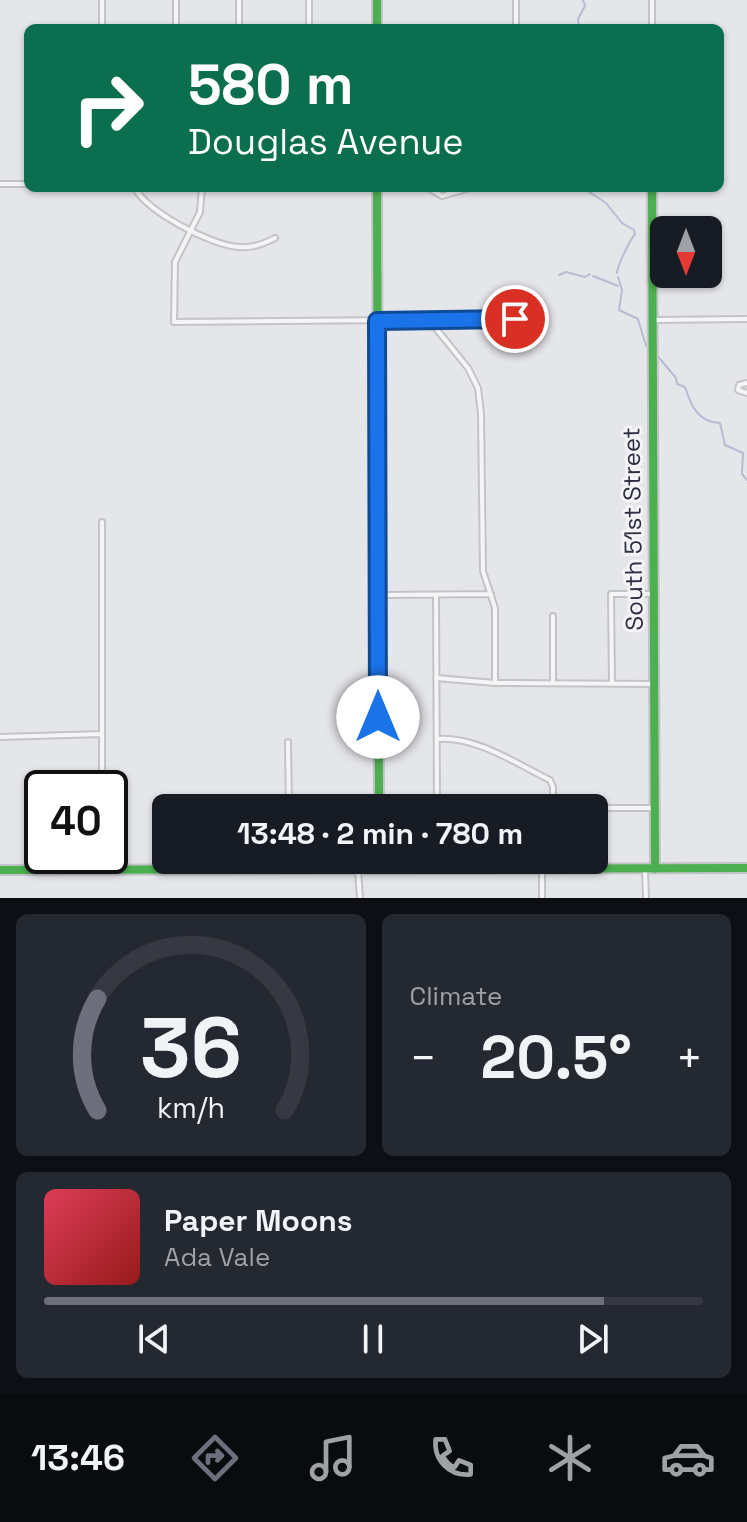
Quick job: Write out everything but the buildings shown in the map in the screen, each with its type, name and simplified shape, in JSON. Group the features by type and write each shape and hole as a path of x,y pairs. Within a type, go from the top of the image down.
{"street":[{"path":"102,0 102,24"},
{"path":"176,0 176,24"},
{"path":"239,0 239,24"},
{"path":"309,0 309,24"},
{"path":"377,0 377,24"},
{"path":"516,0 516,24"},
{"path":"652,0 652,24"},
{"path":"0,184 24,184"},
{"path":"139,192 153,208 191,230 236,247 254,247 275,238"},
{"path":"202,192 200,212 175,262 174,322 515,319"},
{"path":"377,192 379,794"},
{"path":"435,192 442,196 456,192"},
{"name":"South 51st Street","path":"646,898 655,808 652,192"},
{"path":"651,320 747,319"},
{"path":"430,321 468,368 478,388 483,571 495,608 495,683"},
{"path":"747,383 739,385 738,390 747,393"},
{"path":"102,522 102,770"},
{"path":"378,595 491,594"},
{"path":"612,682 611,594 653,594"},
{"path":"436,595 437,794"},
{"path":"553,616 553,683"},
{"path":"436,678 495,683 654,684"},
{"path":"0,737 102,734"},
{"path":"437,739 469,741 550,780 553,794"},
{"path":"288,742 289,794"},
{"path":"608,808 655,808"},
{"path":"608,867 747,868"},
{"path":"128,868 152,868"},
{"path":"0,870 24,870"},
{"path":"358,874 360,898"},
{"path":"542,874 542,898"}],"waterway":[{"path":"579,24 585,6 583,0"},
{"path":"589,192 606,203 622,223 634,230 635,234 617,273"},
{"path":"559,275 566,272 585,277 590,274"},
{"path":"593,276 618,286"},
{"path":"618,277 622,290 619,310 638,319 646,346"},
{"path":"656,354 676,378 677,384 685,387 696,412 706,420 720,423 725,445 743,453 742,474 747,480"}],"traffic: fast":[{"path":"377,0 377,24"},
{"path":"377,192 379,794"},
{"path":"652,192 655,869"},
{"path":"0,870 747,868"}],"route":[{"path":"378,717 377,321 515,319"}]}
